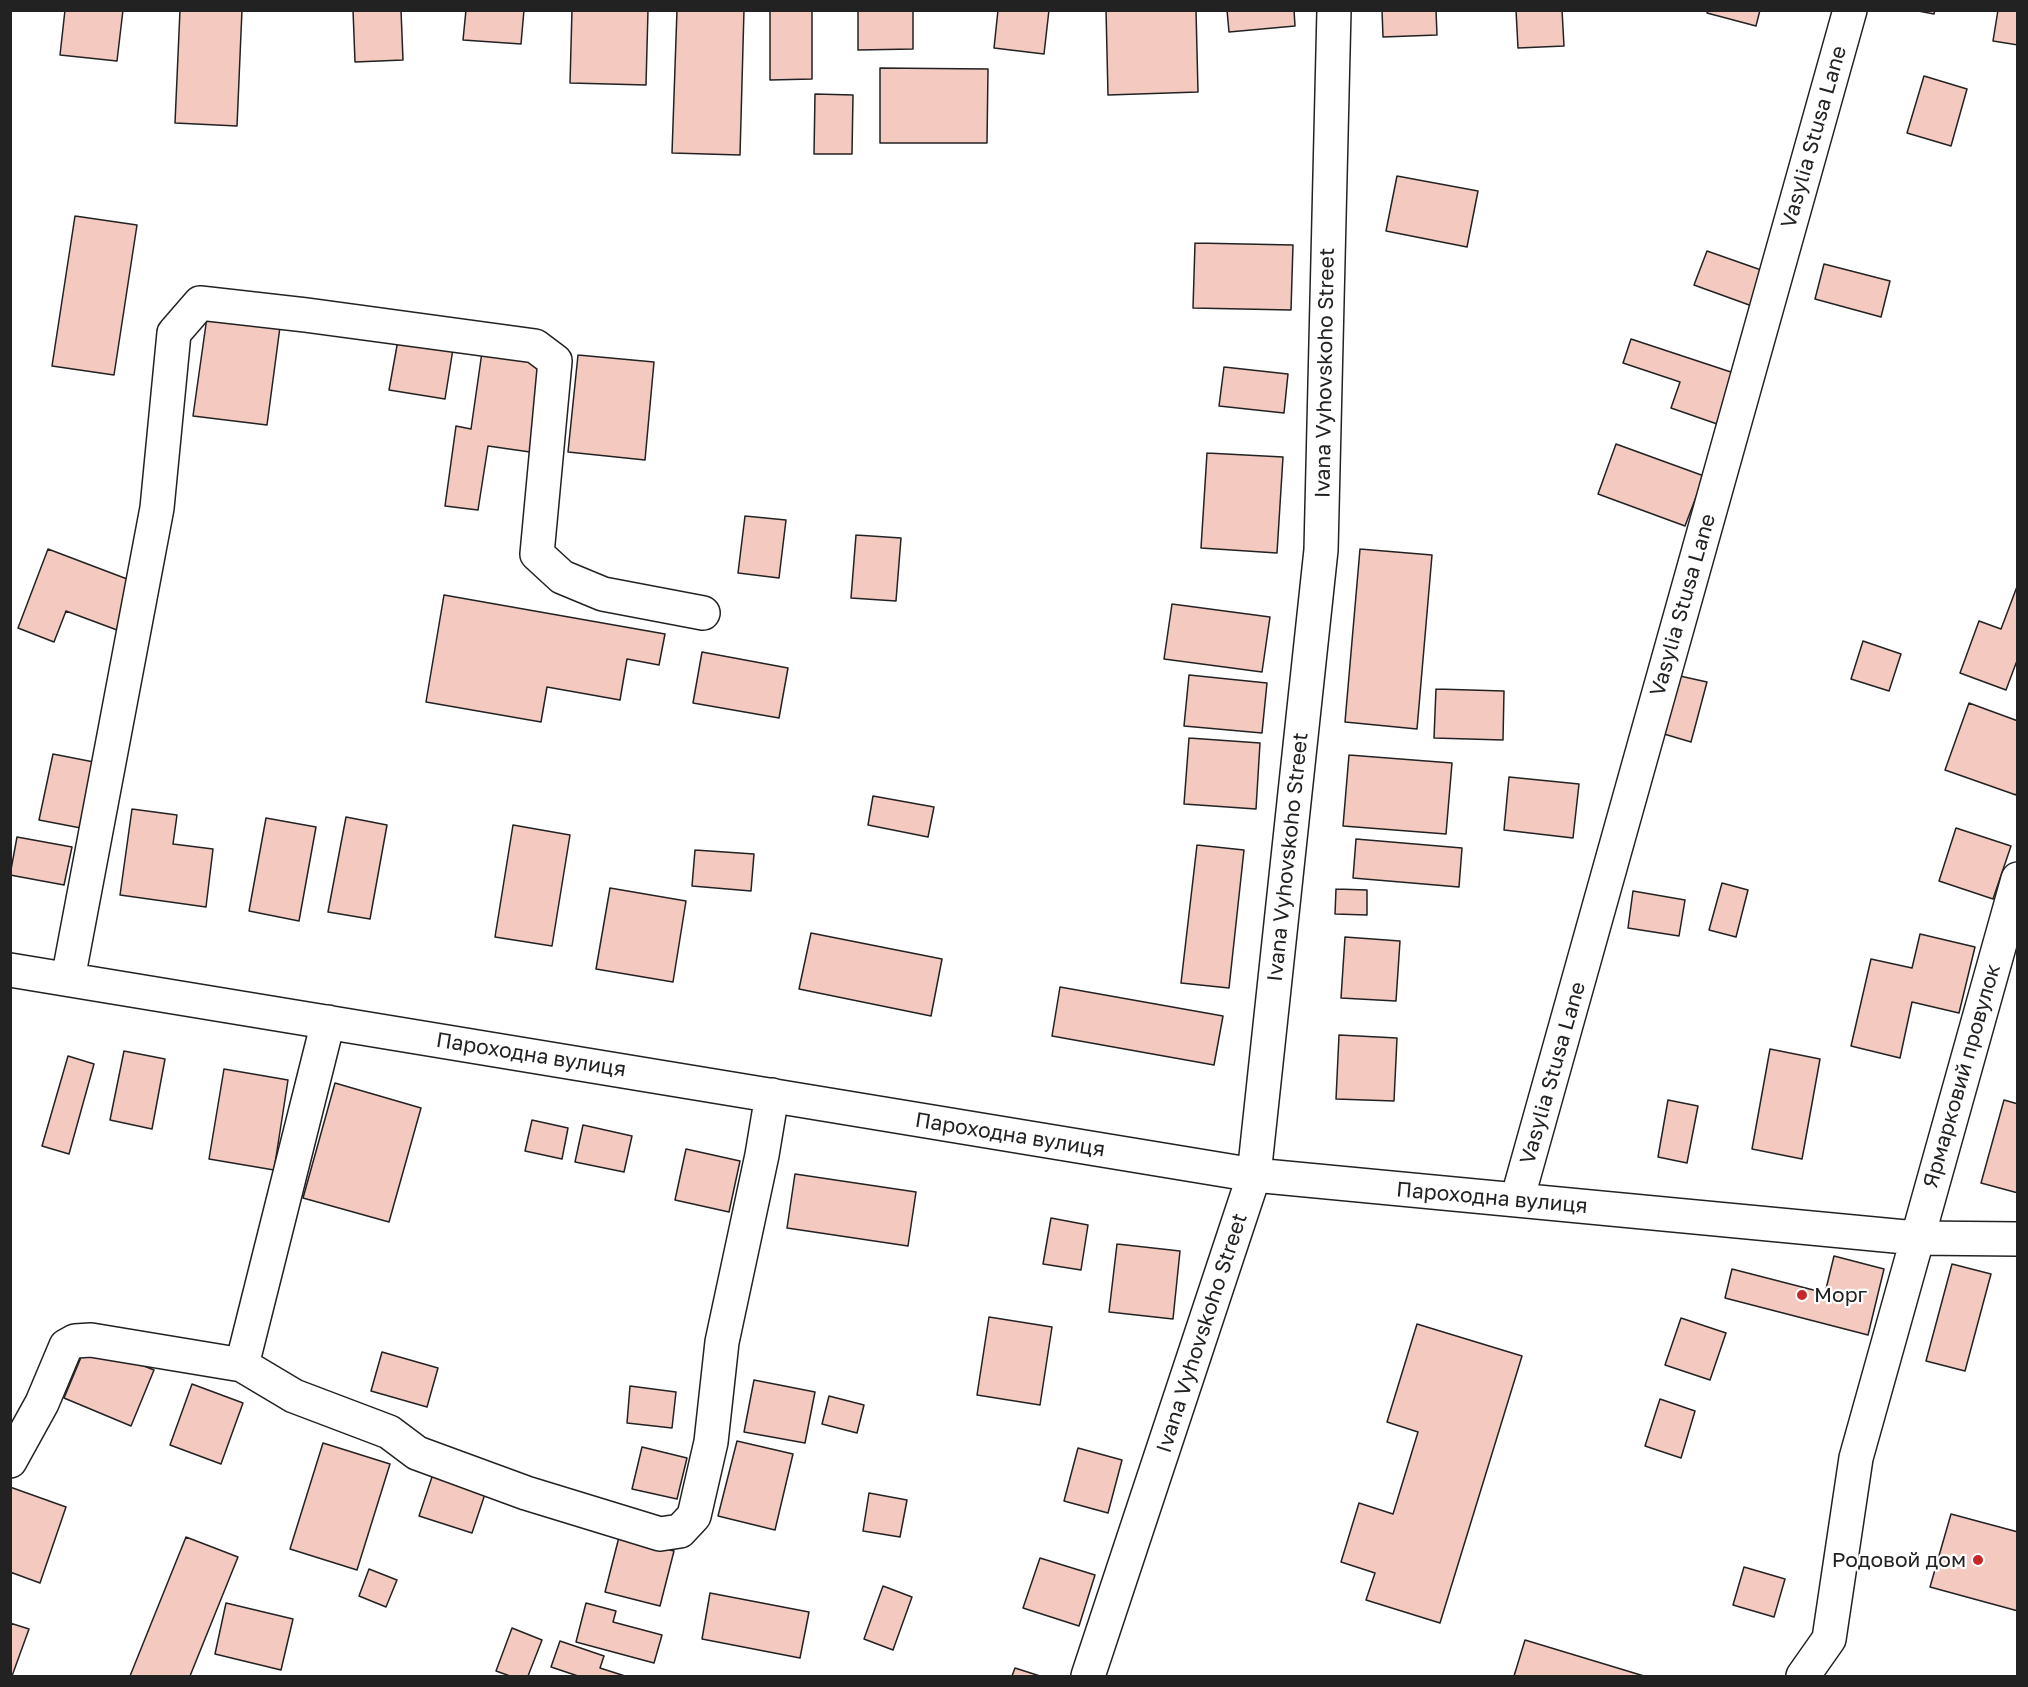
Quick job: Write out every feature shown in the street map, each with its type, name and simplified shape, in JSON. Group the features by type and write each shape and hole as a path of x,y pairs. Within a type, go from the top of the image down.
{"street":[{"name":"Ivana Vyhovskoho Street","path":"1088,1677 1254,1175 1321,550 1334,10"},
{"name":"Vasylia Stusa Lane","path":"1517,1200 1850,10"},
{"path":"68,979 157,507 174,333 200,303 535,346 555,361 537,555 562,577 603,594 702,613"},
{"name":"Ярмарковий провулок","path":"1803,1677 1829,1639 1856,1458 2018,879"},
{"name":"Пароходна вулиця","path":"10,970 1254,1175 1916,1238 2018,1239"},
{"path":"242,1365 327,1022"},
{"path":"10,1461 42,1403 66,1346 75,1341 91,1340 242,1365 294,1396 390,1432 417,1453 526,1493 649,1531 660,1534 680,1531 694,1516 711,1442 722,1342 762,1155 772,1095"}],"building":[{"path":"65,10 123,10 117,61 60,55"},
{"path":"180,10 242,10 237,126 175,123"},
{"path":"353,10 401,10 403,60 355,62"},
{"path":"466,10 524,10 521,44 463,40"},
{"path":"572,10 648,10 646,85 570,83"},
{"path":"677,10 744,10 740,155 672,153"},
{"path":"770,10 812,10 812,79 770,80"},
{"path":"858,10 913,10 913,49 858,50"},
{"path":"998,10 1049,10 1044,54 994,48"},
{"path":"1106,10 1196,10 1198,92 1108,95"},
{"path":"1227,10 1294,10 1295,26 1229,32"},
{"path":"1382,10 1436,10 1437,35 1383,37"},
{"path":"1516,10 1562,10 1564,46 1518,48"},
{"path":"1708,10 1760,10 1756,26 1707,13"},
{"path":"1913,10 1935,10 1934,14"},
{"path":"1998,10 2018,10 2018,45 1993,41"},
{"path":"880,68 988,69 987,143 880,143"},
{"path":"1924,76 1967,89 1951,146 1907,133"},
{"path":"815,94 853,95 852,154 814,154"},
{"path":"1397,176 1478,191 1467,247 1386,231"},
{"path":"75,216 137,225 114,375 52,366"},
{"path":"1195,243 1293,245 1291,310 1193,308"},
{"path":"1707,251 1764,271 1752,306 1694,285"},
{"path":"1824,264 1890,281 1881,317 1815,299"},
{"path":"207,317 280,327 267,425 193,416"},
{"path":"1631,339 1737,374 1720,425 1671,408 1680,382 1623,363"},
{"path":"398,340 453,349 445,399 389,390"},
{"path":"482,352 542,361 530,452 488,446 478,510 445,506 456,426 471,429"},
{"path":"578,355 654,362 645,460 568,452"},
{"path":"1224,367 1288,374 1284,413 1219,406"},
{"path":"1616,444 1704,476 1685,526 1598,494"},
{"path":"1207,453 1283,457 1277,553 1201,548"},
{"path":"745,516 786,520 779,578 738,573"},
{"path":"856,535 901,538 896,601 851,598"},
{"path":"48,549 135,582 117,630 66,611 54,642 18,628"},
{"path":"1360,549 1432,555 1417,729 1345,722"},
{"path":"2018,584 2018,658 2006,690 1960,673 1979,621 2001,629"},
{"path":"444,595 665,634 659,665 627,659 620,700 547,687 541,722 426,702"},
{"path":"1172,604 1270,617 1262,672 1164,659"},
{"path":"1863,641 1901,654 1889,691 1851,679"},
{"path":"702,652 788,668 779,718 693,703"},
{"path":"1189,675 1267,683 1262,733 1184,726"},
{"path":"1680,676 1707,682 1691,742 1664,734"},
{"path":"1436,689 1504,691 1503,740 1434,738"},
{"path":"1969,703 2018,721 2018,789 2016,795 1945,770"},
{"path":"1189,738 1260,743 1256,809 1184,804"},
{"path":"53,754 99,763 86,829 39,820"},
{"path":"1349,755 1452,763 1446,834 1343,826"},
{"path":"1509,777 1579,784 1573,838 1504,830"},
{"path":"873,796 934,807 928,837 868,825"},
{"path":"132,809 177,815 173,844 213,849 206,907 120,895"},
{"path":"346,817 387,825 370,919 328,912"},
{"path":"266,818 316,827 299,921 249,911"},
{"path":"513,825 570,835 552,946 495,937"},
{"path":"1956,828 2011,846 1993,899 1939,881"},
{"path":"17,837 72,847 64,885 10,875"},
{"path":"1356,839 1462,848 1459,887 1353,878"},
{"path":"1197,845 1244,850 1229,988 1181,983"},
{"path":"695,850 754,854 751,891 692,886"},
{"path":"1722,883 1748,890 1736,937 1709,930"},
{"path":"610,888 686,901 673,982 596,969"},
{"path":"1336,889 1367,890 1367,915 1335,914"},
{"path":"1633,891 1685,900 1679,936 1628,928"},
{"path":"811,933 942,959 931,1016 799,989"},
{"path":"1920,934 1975,947 1959,1013 1912,1002 1900,1058 1851,1046 1871,959 1912,968"},
{"path":"1345,937 1400,941 1396,1001 1341,998"},
{"path":"1060,987 1223,1016 1214,1065 1052,1036"},
{"path":"1339,1035 1397,1038 1394,1101 1336,1099"},
{"path":"1770,1049 1820,1059 1802,1159 1752,1149"},
{"path":"124,1051 165,1059 152,1129 110,1120"},
{"path":"68,1056 94,1064 69,1154 42,1146"},
{"path":"224,1069 288,1080 274,1170 209,1159"},
{"path":"335,1083 421,1108 389,1222 303,1198"},
{"path":"1668,1100 1698,1106 1687,1163 1658,1157"},
{"path":"2004,1100 2018,1104 2018,1193 1981,1183"},
{"path":"532,1120 568,1128 562,1159 525,1151"},
{"path":"583,1125 632,1136 624,1172 575,1162"},
{"path":"686,1149 740,1161 729,1212 675,1200"},
{"path":"795,1174 916,1192 908,1246 787,1228"},
{"path":"1051,1218 1088,1225 1081,1270 1043,1264"},
{"path":"1117,1244 1180,1251 1173,1319 1109,1312"},
{"name":"Морг","path":"1834,1256 1884,1269 1868,1335 1725,1298 1732,1269 1825,1293"},
{"path":"1952,1264 1991,1274 1965,1371 1926,1361"},
{"path":"989,1317 1052,1327 1040,1405 977,1395"},
{"path":"1681,1318 1726,1333 1710,1380 1665,1365"},
{"path":"1417,1324 1522,1356 1440,1623 1366,1600 1375,1573 1341,1562 1359,1503 1393,1514 1418,1432 1387,1422"},
{"path":"87,1343 154,1370 131,1426 64,1398"},
{"path":"382,1352 438,1368 427,1407 371,1391"},
{"path":"754,1380 815,1392 805,1443 744,1432"},
{"path":"192,1384 243,1403 221,1464 170,1445"},
{"path":"630,1386 676,1392 672,1428 627,1423"},
{"path":"829,1396 864,1405 857,1433 822,1424"},
{"path":"1660,1399 1695,1411 1681,1458 1645,1446"},
{"path":"737,1441 793,1454 775,1530 718,1516"},
{"path":"323,1443 390,1464 357,1570 290,1549"},
{"path":"642,1447 687,1458 677,1499 632,1489"},
{"path":"1078,1448 1122,1460 1108,1513 1064,1501"},
{"path":"434,1471 487,1488 472,1533 419,1516"},
{"path":"10,1487 66,1507 40,1583 10,1572"},
{"path":"869,1493 907,1500 900,1537 863,1531"},
{"name":"Родовой дом","path":"1951,1514 2018,1532 2018,1611 1930,1587"},
{"path":"186,1537 238,1557 190,1676 130,1676"},
{"path":"619,1537 674,1551 660,1606 605,1592"},
{"path":"1040,1558 1095,1575 1079,1626 1023,1608"},
{"path":"1744,1567 1785,1579 1774,1617 1733,1605"},
{"path":"369,1569 397,1580 386,1607 359,1596"},
{"path":"883,1586 912,1597 893,1650 864,1639"},
{"path":"710,1593 809,1612 800,1658 702,1639"},
{"path":"226,1603 293,1619 281,1670 215,1654"},
{"path":"586,1603 616,1611 613,1622 662,1635 654,1663 576,1642"},
{"path":"10,1623 29,1629 12,1676 10,1676"},
{"path":"512,1628 542,1640 528,1676 510,1676 496,1671"},
{"path":"1525,1640 1644,1676 1514,1676"},
{"path":"560,1641 604,1656 600,1668 625,1676 578,1676 551,1667"},
{"path":"1015,1668 1040,1676 1012,1676"}],"place":[{"name":"Морг","path":"1802,1295"},
{"name":"Родовой дом","path":"1978,1560"}]}
